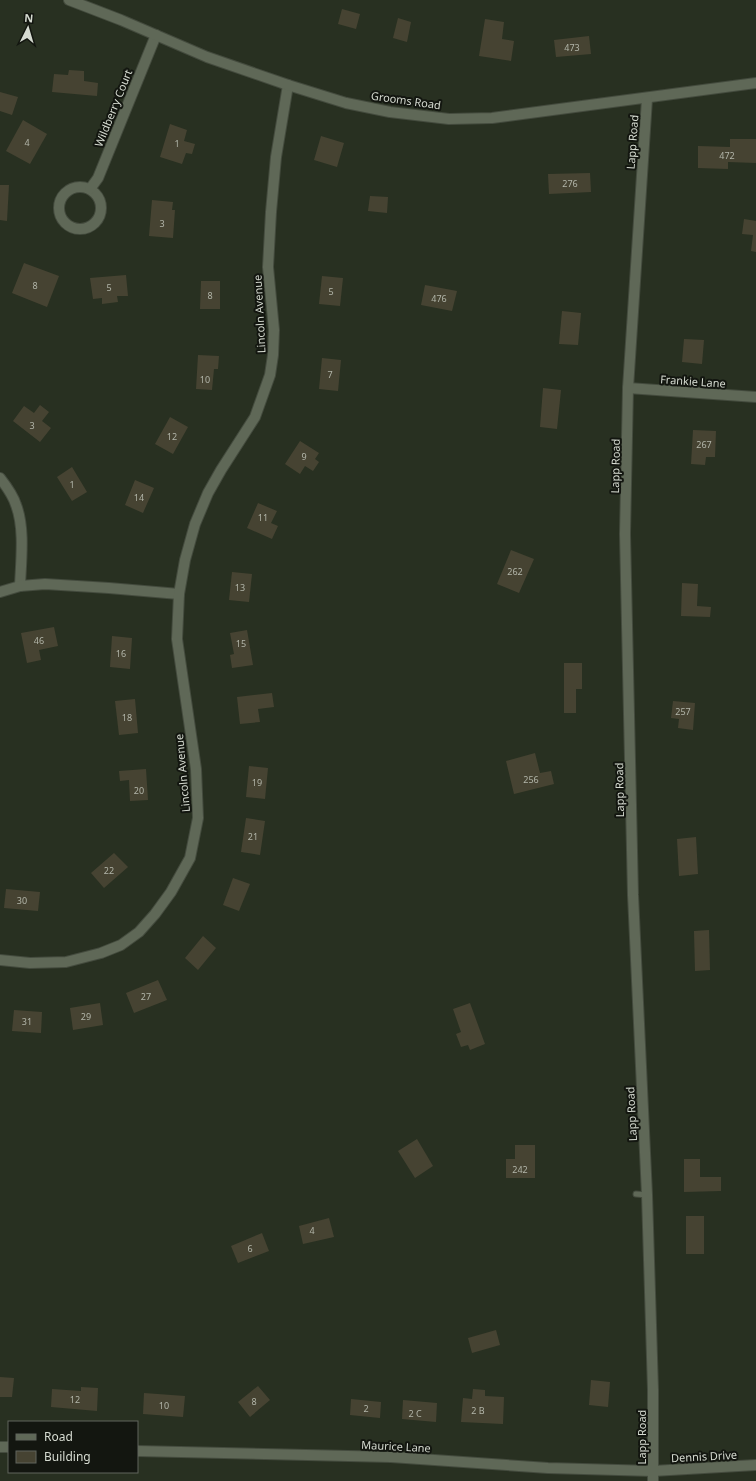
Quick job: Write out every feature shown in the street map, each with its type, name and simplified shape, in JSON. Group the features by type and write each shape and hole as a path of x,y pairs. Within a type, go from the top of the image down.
{"street":[{"name":"Grooms Road","path":"69,0 207,57 288,85 361,106 390,112 449,119 492,118 647,99 756,83"},
{"name":"Wildberry Court","path":"90,189 98,178 156,35"},
{"name":"Lincoln Avenue","path":"0,960 30,963 66,962 101,953 121,945 139,932 155,914 171,892 190,858 198,818 196,769 177,639 179,594 185,560 195,524 208,493 255,417 270,375 273,355 274,330 268,267 271,212 276,157 288,85"},
{"name":"Lapp Road","path":"647,99 628,388 625,534 641,1194 653,1390 653,1476"},
{"path":"78,187 90,189 99,197 101,203 100,214 97,220 93,224 82,228 71,226 66,222 60,212 60,201 63,195 67,191 78,187"},
{"name":"Frankie Lane","path":"628,388 756,397"},
{"path":"0,478 10,491 17,506 20,520 20,586"},
{"path":"0,592 20,586 45,584 179,594"},
{"name":"Maurice Lane","path":"138,1451 391,1457 653,1476"},
{"name":"Dennis Drive","path":"653,1476 756,1465"}],"building":[{"path":"342,9 360,14 356,29 338,24"},
{"path":"398,18 411,22 407,42 393,38"},
{"path":"485,19 504,22 502,39 514,41 511,61 479,56"},
{"path":"589,36 591,54 556,57 554,40"},
{"path":"69,70 84,71 84,81 98,83 97,96 52,92 54,74 68,75"},
{"path":"0,92 18,97 12,115 0,111"},
{"path":"23,120 47,134 30,164 6,151"},
{"path":"170,124 187,130 184,141 195,144 192,154 186,153 182,164 160,157"},
{"path":"321,136 344,143 337,167 314,160"},
{"path":"730,139 756,139 756,163 728,162 728,169 698,168 698,146 730,147"},
{"path":"590,173 591,192 549,194 548,174"},
{"path":"0,185 9,185 7,221 0,220"},
{"path":"370,196 388,197 387,213 368,211"},
{"path":"152,200 173,202 172,210 175,210 173,238 149,236"},
{"path":"744,219 756,221 756,252 751,251 753,235 742,234"},
{"path":"24,263 59,276 47,307 12,293"},
{"path":"126,275 128,296 117,296 118,302 102,304 102,298 93,299 90,278"},
{"path":"322,276 343,278 340,306 319,304"},
{"path":"201,281 220,281 220,309 200,309"},
{"path":"425,285 457,291 452,311 421,305"},
{"path":"562,311 581,313 578,345 559,344"},
{"path":"684,339 704,340 702,364 682,362"},
{"path":"198,355 219,356 218,369 214,369 212,390 196,389"},
{"path":"322,358 341,360 338,391 319,389"},
{"path":"543,388 561,390 557,429 540,427"},
{"path":"40,405 49,412 42,421 51,428 40,442 13,421 24,406 34,413"},
{"path":"170,417 188,427 173,454 155,444"},
{"path":"693,430 716,431 715,457 706,457 705,465 691,464"},
{"path":"300,441 319,453 315,459 319,462 313,471 305,466 300,474 285,464"},
{"path":"72,467 87,492 72,501 57,477"},
{"path":"135,480 154,488 143,513 125,505"},
{"path":"258,503 277,511 271,523 278,526 272,539 247,528"},
{"path":"511,550 534,559 519,593 497,584"},
{"path":"232,572 252,574 249,602 229,600"},
{"path":"682,583 698,584 697,606 711,607 710,617 681,616"},
{"path":"54,627 58,646 39,650 41,660 27,663 21,633"},
{"path":"247,630 253,665 232,668 230,655 234,654 230,633"},
{"path":"112,636 132,638 130,669 110,667"},
{"path":"564,663 582,663 582,689 576,689 576,713 564,713"},
{"path":"272,693 274,707 258,709 260,722 240,724 237,697"},
{"path":"135,699 138,733 119,735 115,701"},
{"path":"673,701 695,703 693,730 678,728 679,719 671,718"},
{"path":"535,753 540,773 551,771 554,784 514,794 506,761"},
{"path":"249,766 268,768 265,799 246,797"},
{"path":"146,769 148,800 130,801 129,780 120,781 119,771"},
{"path":"246,818 265,821 260,855 241,852"},
{"path":"696,837 698,874 679,876 677,839"},
{"path":"114,853 128,867 104,888 91,873"},
{"path":"233,878 250,884 239,911 223,905"},
{"path":"6,889 40,892 38,911 4,908"},
{"path":"709,930 710,970 695,971 694,931"},
{"path":"203,936 216,948 198,970 185,958"},
{"path":"158,980 167,1000 134,1013 126,993"},
{"path":"100,1003 103,1025 73,1030 70,1008"},
{"path":"470,1003 485,1044 470,1050 468,1045 461,1047 456,1034 461,1032 453,1009"},
{"path":"14,1010 42,1012 41,1033 12,1031"},
{"path":"417,1139 433,1166 415,1178 398,1151"},
{"path":"515,1145 535,1145 535,1178 506,1178 506,1159 515,1159"},
{"path":"684,1159 700,1159 700,1177 721,1177 721,1191 684,1192"},
{"path":"686,1216 704,1216 704,1254 686,1254"},
{"path":"329,1218 334,1237 303,1244 299,1226"},
{"path":"262,1233 269,1251 238,1263 231,1246"},
{"path":"496,1330 500,1345 472,1353 468,1338"},
{"path":"0,1377 14,1378 12,1397 0,1397"},
{"path":"591,1380 610,1382 608,1407 589,1405"},
{"path":"258,1386 270,1400 250,1417 238,1402"},
{"path":"81,1387 98,1388 97,1411 51,1407 52,1389 81,1391"},
{"path":"473,1389 485,1390 485,1396 504,1397 503,1424 461,1422 463,1398 472,1399"},
{"path":"144,1393 185,1396 183,1417 143,1414"},
{"path":"351,1399 381,1402 380,1418 350,1415"},
{"path":"403,1400 437,1403 436,1422 402,1419"}]}
